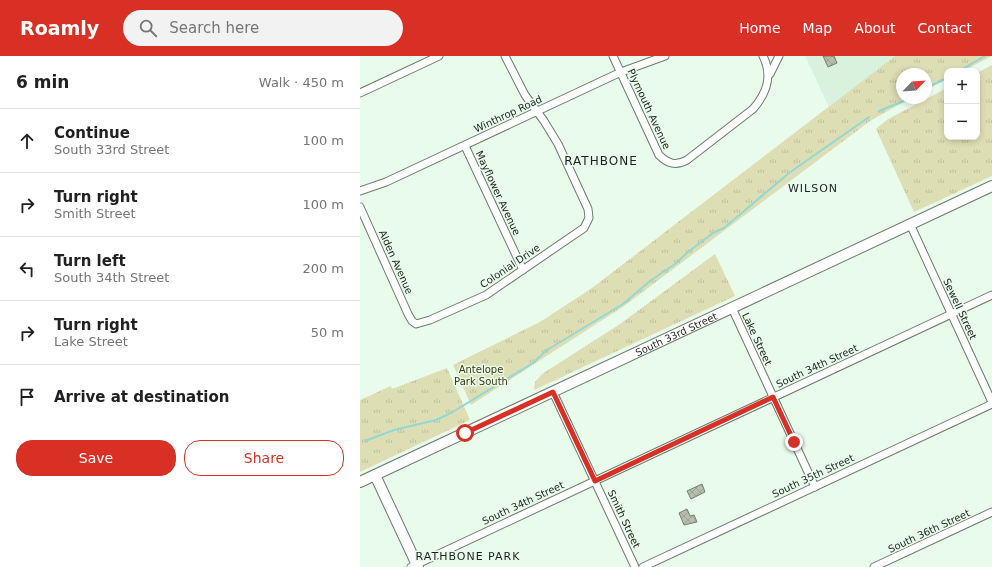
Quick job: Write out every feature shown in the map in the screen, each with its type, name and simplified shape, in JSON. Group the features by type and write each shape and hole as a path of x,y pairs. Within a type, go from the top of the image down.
{"main road":[{"name":"South 33rd Street","path":"360,482 992,186"},
{"path":"375,476 415,566"}],"street":[{"path":"361,90 439,56"},
{"path":"505,56 525,95 538,112"},
{"name":"Plymouth Avenue","path":"614,56 659,155 664,160 673,164 687,160 754,110 767,90 769,76"},
{"name":"Winthrop Road","path":"360,191 386,182 465,146 621,72 665,56"},
{"path":"763,56 769,76"},
{"path":"769,76 779,56"},
{"name":"Colonial Drive","path":"416,324 430,320 486,295 581,230 586,224 589,218 588,209 558,144 538,112"},
{"name":"Mayflower Avenue","path":"465,146 523,270"},
{"name":"Alden Avenue","path":"360,207 408,314 412,321 416,324"},
{"name":"Sewell Street","path":"910,224 992,403"},
{"name":"South 34th Street","path":"415,566 992,295"},
{"name":"Lake Street","path":"732,308 815,486"},
{"name":"Smith Street","path":"553,392 635,567"},
{"name":"South 35th Street","path":"643,567 992,403"},
{"name":"South 36th Street","path":"874,567 992,512"}],"shaded area":[{"path":"805,56 895,56 829,107"}],"green space":[{"name":"Antelope Park South","path":"895,56 992,56 969,68 944,68 944,81 932,87 932,68 896,68 896,104 900,104 870,121 624,306 471,405 453,365 540,322 592,288"},
{"path":"992,65 992,176 914,212 876,129 888,119 917,104 932,104 932,96 944,90 944,140 980,140 980,71"},
{"name":"Antelope Park South","path":"715,254 735,296 534,390 535,382 542,374 620,324"},
{"name":"Antelope Park South","path":"447,368 470,420 360,472 360,400 391,386 392,389"}],"building":[{"path":"823,56 834,56 837,63 828,67"},
{"path":"702,484 705,492 691,499 687,491"},
{"path":"687,509 690,516 694,515 697,522 684,525 679,513"}],"waterway":[{"path":"964,68 985,56"},
{"path":"932,85 944,79"},
{"path":"879,111 896,104"},
{"path":"365,441 394,430 436,420 451,413 533,363 547,350 623,304 650,281 675,264 713,233 724,228 789,173 869,117"}],"district":[{"name":"RATHBONE","path":"601,161"},
{"name":"WILSON","path":"813,188"},
{"name":"RATHBONE PARK","path":"468,556"}],"route":[{"path":"465,433 553,392 595,481 773,397 794,442"}]}
